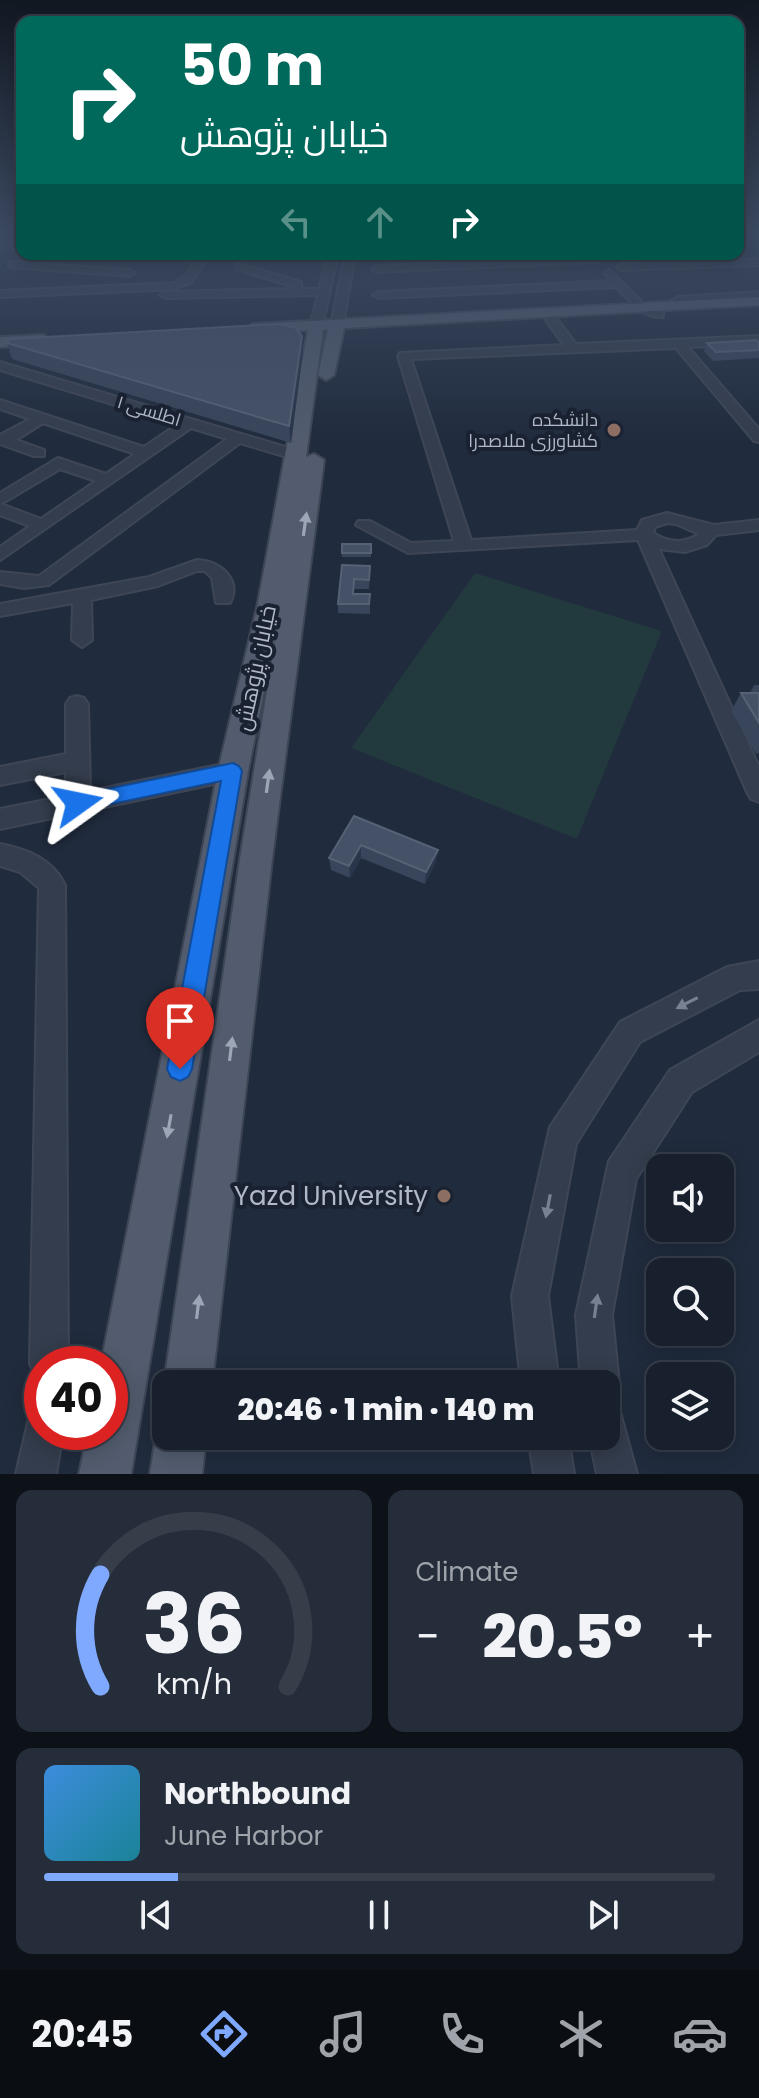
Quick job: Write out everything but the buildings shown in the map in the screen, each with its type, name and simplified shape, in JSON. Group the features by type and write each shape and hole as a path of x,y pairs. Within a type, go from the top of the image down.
{"main road":[{"path":"688,303 652,306 317,339 238,335 317,339 390,328 552,320 652,306 759,310"},
{"name":"خیابان پژوهش","path":"105,1474 233,771 270,603 317,339"},
{"name":"خیابان پژوهش","path":"190,1370 256,859 317,339"},
{"path":"0,342 64,343 0,350"},
{"path":"176,1474 179,1450"}],"street":[{"path":"317,339 323,303"},
{"path":"317,339 335,303"},
{"path":"647,303 652,306"},
{"path":"552,320 573,348"},
{"path":"464,546 438,490 404,356 616,344 759,340"},
{"path":"679,344 759,438"},
{"path":"0,358 20,349"},
{"name":"اطلسی ۱","path":"0,366 297,455"},
{"path":"0,404 144,452"},
{"path":"2,440 41,418"},
{"path":"0,555 189,423"},
{"path":"2,577 43,581 238,437"},
{"path":"2,440 39,453"},
{"path":"0,500 58,463 106,479"},
{"path":"0,509 41,525"},
{"path":"759,525 707,529 684,519 666,518 648,524 644,535 759,792"},
{"path":"364,525 408,548 644,535 659,544 688,547 708,536 707,529"},
{"path":"0,610 154,581 197,566 211,567 219,573 225,594 223,599"},
{"path":"82,596 82,640"},
{"path":"77,704 78,803"},
{"path":"0,776 77,761"},
{"path":"0,819 233,771"},
{"path":"0,855 27,862 46,874 52,885 49,1346"},
{"path":"538,1370 530,1296 561,1138 630,1032 737,977 759,975"},
{"path":"599,1370 594,1315 621,1173 681,1081 759,1035"},
{"path":"36,1474 40,1450"},
{"path":"550,1450 554,1474"},
{"path":"612,1450 617,1474"}],"green space":[{"path":"475,573 662,631 577,839 351,748"}],"place":[{"name":"دانشکده کشاورزی ملاصدرا","path":"614,430"},
{"name":"Yazd University","path":"444,1196"}],"route":[{"path":"78,803 233,771 180,1069"}]}
